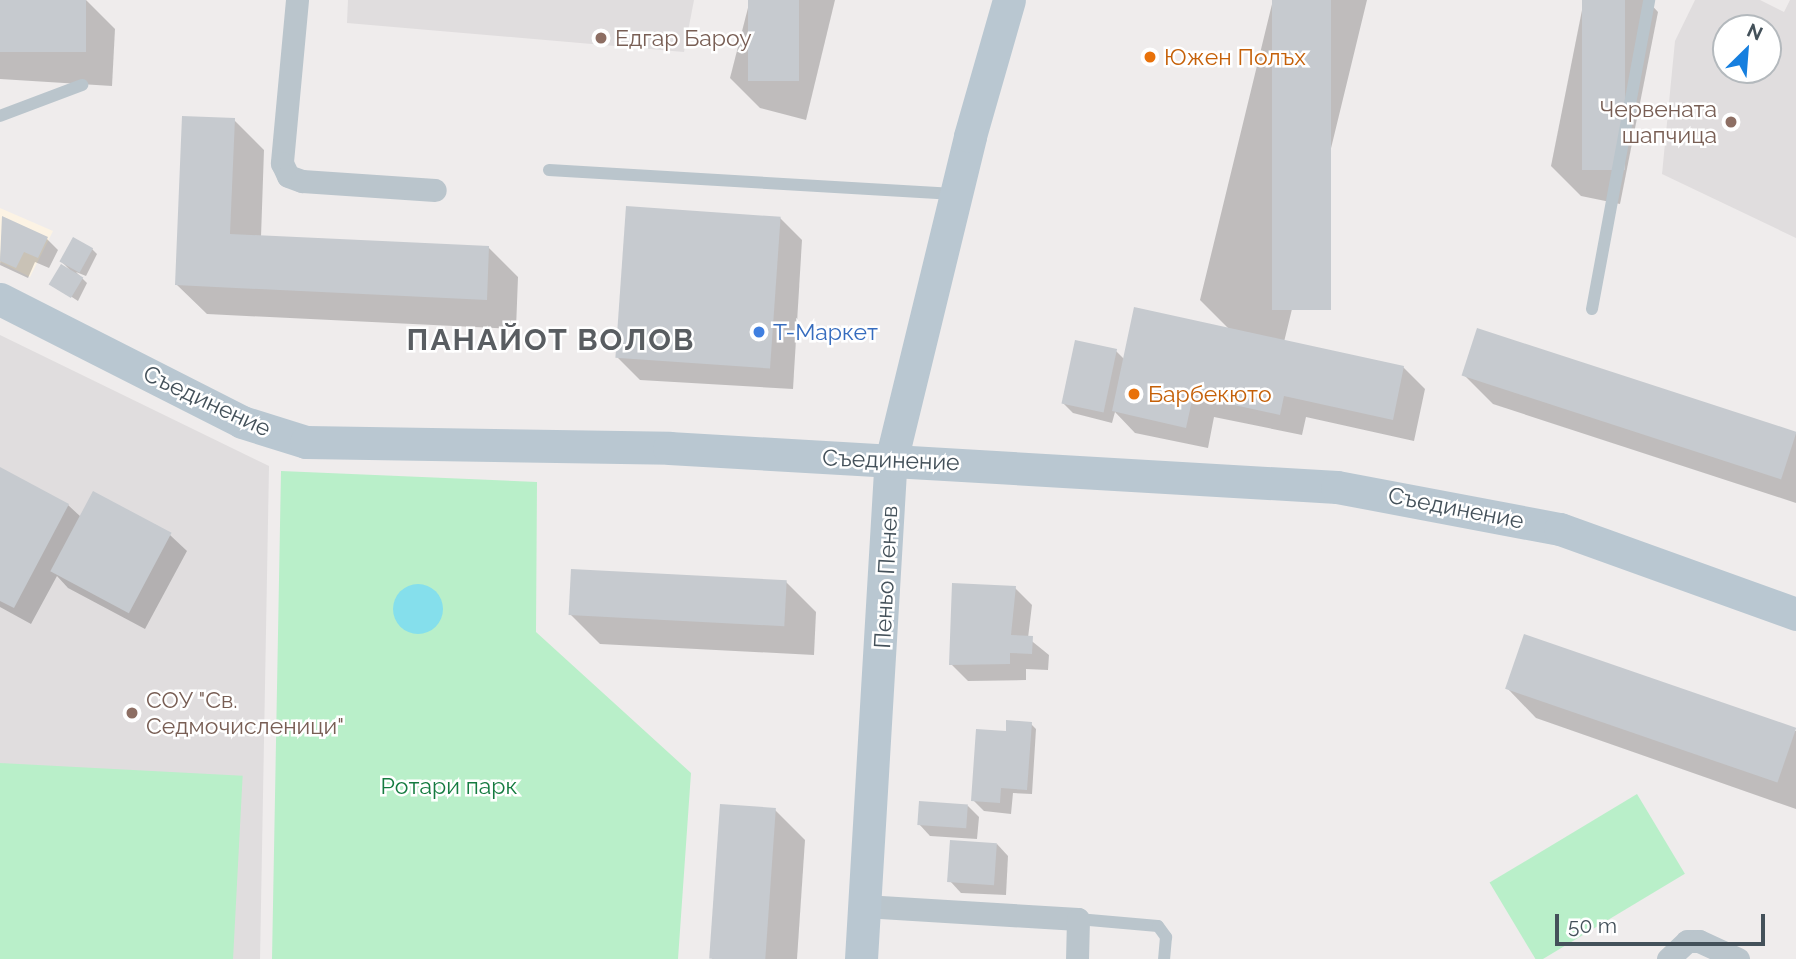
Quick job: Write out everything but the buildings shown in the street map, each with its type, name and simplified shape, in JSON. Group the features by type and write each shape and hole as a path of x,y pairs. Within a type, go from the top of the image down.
{"street":[{"path":"296,0 282,163 288,176 302,181 435,190"},
{"name":"Пеньо Пенев","path":"861,959 881,683 891,461 955,194 1009,0"},
{"name":"Съединение","path":"0,299 242,422 306,442 669,449 1337,487 1442,503 1560,529 1796,614"},
{"path":"864,906 1078,919 1077,959"},
{"path":"1668,959 1687,941 1699,942 1738,959"}],"lane":[{"path":"1592,309 1649,0"},
{"path":"0,116 82,85"},
{"path":"549,170 955,194"},
{"path":"1078,919 1158,926 1166,937 1164,959"}],"shaded area":[{"name":"Едгар Бароу","path":"348,0 694,0 684,52 347,23"},
{"name":"Червената шапчица","path":"1695,0 1760,0 1784,12 1790,0 1796,0 1796,238 1662,174 1675,41"},
{"path":"0,208 53,231 30,277 0,262"},
{"name":"СОУ \"Св. Седмочисленици\"","path":"0,335 269,466 260,959 0,959"}],"green space":[{"name":"Ротари парк","path":"281,471 537,482 536,632 691,773 678,959 272,959"},
{"path":"0,763 243,776 233,959 0,959"},
{"path":"1637,794 1685,874 1543,959 1535,959 1490,883"}],"water":[{"path":"418,584 436,591 443,609 436,627 418,634 400,627 393,609 400,591"}],"place":[{"name":"Едгар Бароу","path":"601,38"},
{"name":"Южен Полъх","path":"1150,57"},
{"name":"Червената шапчица","path":"1731,122"},
{"name":"Т-Маркет","path":"759,332"},
{"name":"Барбекюто","path":"1134,394"},
{"name":"СОУ \"Св. Седмочисленици\"","path":"132,713"}],"district":[{"name":"ПАНАЙОТ ВОЛОВ","path":"551,340"}]}
